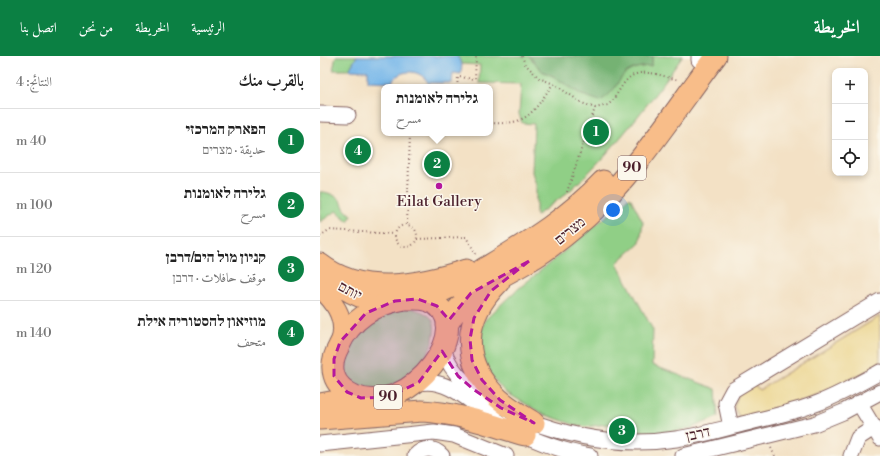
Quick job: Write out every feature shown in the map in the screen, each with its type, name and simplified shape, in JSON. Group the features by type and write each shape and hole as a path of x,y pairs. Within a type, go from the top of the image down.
{"highway":[{"name":"מצרים","path":"447,325 456,309 472,294 522,255 569,214 601,183 630,150 683,81 704,57"},
{"name":"מצרים","path":"418,299 447,290 574,229 613,191 704,57"},
{"path":"320,264 361,283 380,285 429,280 482,264 522,255"},
{"path":"522,255 508,275 491,291 474,318 470,340 472,360 482,380 529,429"},
{"name":"90","path":"320,378 337,351 347,331 359,319 384,304 405,299 429,301 437,306 442,312 447,325 446,342 432,366 416,384 389,397 369,399 357,397 347,392 337,382 334,376 337,351"},
{"name":"90","path":"320,404 357,397"},
{"path":"320,419 422,411 458,415 529,429"}],"main road":[{"name":"יותם","path":"320,270 347,292 384,304"},
{"name":"יותם","path":"320,288 332,302 339,314 343,327 337,351"}],"street":[{"path":"320,114 348,115"},
{"path":"731,427 726,403 733,390 880,301"},
{"name":"דרבן","path":"443,349 450,366 465,383 529,429 574,454"},
{"name":"דרבן","path":"416,384 428,381 446,386 484,412 529,429 625,442 671,440 796,411 819,403 880,372"},
{"name":"דרבן","path":"683,456 801,428 832,417 880,392"},
{"path":"851,456 858,438 877,432 859,403"},
{"path":"428,454 434,432"},
{"path":"327,456 320,444 434,432 454,435 506,456"}],"path":[{"path":"457,84 458,77 475,79 476,56"},
{"path":"522,56 525,64 531,72 539,78 554,84 582,103 595,108 608,105 626,80 640,73 647,72 683,81"},
{"path":"493,123 506,124 526,118 534,112 554,84"},
{"path":"567,193 595,108"},
{"path":"407,224 410,136"},
{"path":"394,234 399,227 407,224"},
{"path":"394,234 397,243 404,247 413,245 417,239 415,229 407,224"},
{"path":"320,236 329,230 394,234"},
{"path":"417,239 466,237 482,264"}],"highlighted area":[{"path":"529,261 491,291 474,318 470,339 472,360 482,380 500,400 534,423 501,408 473,389 458,376 442,351 419,382 389,397 361,398 347,392 334,376 334,359 340,342 366,313 395,301 418,299 437,306 449,320 471,293"}],"green space":[{"path":"336,56 357,56 349,70 333,70"},
{"path":"457,56 529,56 542,71 553,76 582,95 614,88 621,78 629,71 639,67 651,66 653,56 683,56 645,107 605,156 561,198 536,216 536,185 532,172 534,124 522,123 519,114 521,84 479,83 480,65 462,64"},
{"path":"529,56 653,56 651,66 631,70 625,74 608,96 600,101 582,95 553,76 542,71"},
{"path":"320,192 328,193 339,198 345,209 352,215 348,221 336,211 320,222"},
{"path":"630,197 643,222 640,242 617,263 653,330 652,365 716,389 718,417 691,428 657,435 607,424 586,427 578,426 543,414 504,391 488,372 481,351 481,330 485,320 512,294"},
{"path":"410,308 427,315 432,319 434,326 433,340 429,350 424,359 416,368 408,376 398,382 377,390 363,389 344,379 342,367 343,359 350,343 361,328 382,313"}],"sand":[{"path":"880,316 880,365 819,394 741,421 734,407 738,395 754,384 759,390"}],"water":[{"path":"357,56 457,56 462,64 461,74 453,73 452,83 428,83 421,75 410,72 400,74 392,82 368,81 368,71 349,70"}],"place":[{"name":"הפארק המרכזי","path":"596,132"},
{"name":"מוזיאון להסטוריה אילת","path":"358,151"},
{"name":"גלירה לאומנות","path":"437,164"},
{"name":"Eilat Gallery","path":"439,186"},
{"name":"קניון מול הים/דרבן","path":"622,431"}]}
